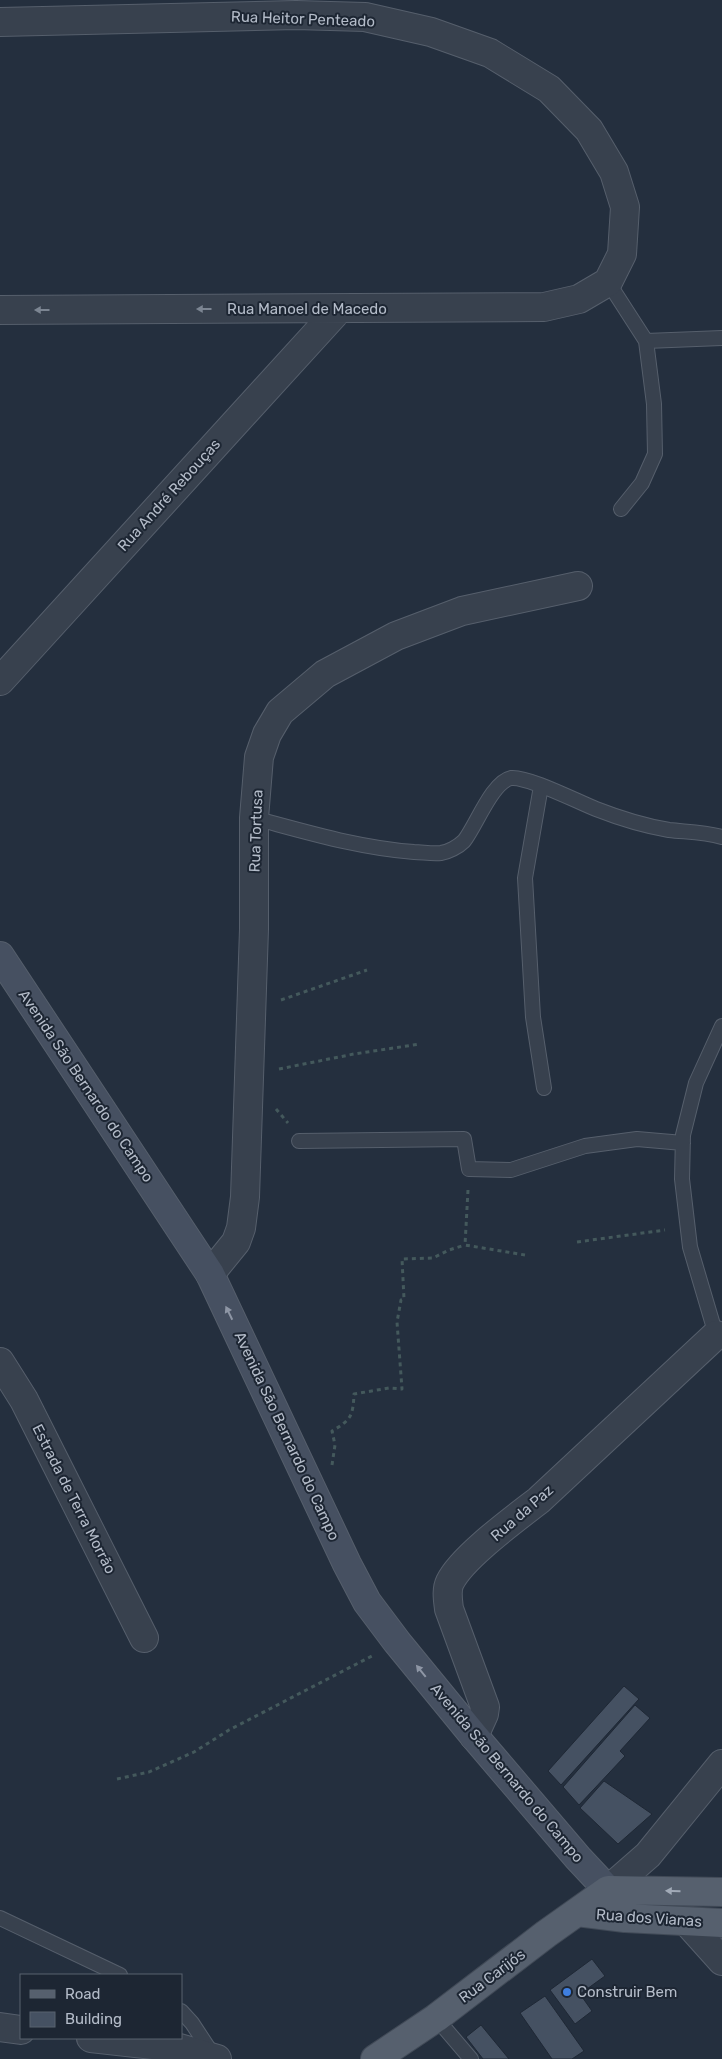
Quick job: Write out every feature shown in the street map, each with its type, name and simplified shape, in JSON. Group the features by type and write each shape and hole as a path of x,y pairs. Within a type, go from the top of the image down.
{"main road":[{"name":"Avenida São Bernardo do Campo","path":"0,956 210,1274 347,1564 367,1602 397,1642 474,1736 578,1858 608,1890"},
{"name":"Rua dos Vianas","path":"608,1890 722,1892"},
{"name":"Rua Carijós","path":"375,2059 436,2018 608,1890"},
{"name":"Rua dos Vianas","path":"577,1912 625,1918 722,1923"}],"street":[{"name":"Rua Heitor Penteado","path":"0,22 296,16 366,17 431,32 490,53 549,89 589,130 614,172 625,207 622,254 608,282"},
{"name":"Rua Manoel de Macedo","path":"0,310 544,307 579,299 608,282"},
{"name":"Rua André Rebouças","path":"0,681 339,309"},
{"name":"Rua Tortusa","path":"210,1274 236,1242 241,1228 245,1197 254,818 259,757 267,734 280,712 325,674 396,636 462,611 578,586"},
{"name":"Rua da Paz","path":"474,1736 484,1714 485,1707 449,1609 449,1584 458,1570 508,1524 539,1500 719,1335"},
{"name":"Estrada de Terra Morrão","path":"0,1362 24,1400 144,1638"},
{"path":"608,1890 648,1854 722,1764"},
{"path":"687,1922 722,1960"},
{"path":"0,2027 20,2030"},
{"path":"101,2039 179,2048 216,2058"}],"lane":[{"path":"608,282 646,341 654,404 655,454 642,483 621,509"},
{"path":"646,341 722,338"},
{"path":"254,818 337,841 401,851 440,853 451,850 463,841 496,788 507,779 519,779 599,810 648,826 706,833 722,837"},
{"path":"541,786 525,878 533,1017 544,1088"},
{"path":"719,1335 690,1247 682,1179 683,1143 696,1083 722,1026"},
{"path":"299,1141 464,1139 469,1169 511,1170 585,1146 637,1139 683,1143"},
{"path":"0,1918 118,1974"},
{"path":"182,2012 192,2023 216,2058"},
{"path":"436,2018 471,2059"}],"path":[{"path":"251,1006 274,1002 367,970"},
{"path":"249,1073 272,1071 354,1054 420,1044"},
{"path":"465,1245 469,1169"},
{"path":"578,1242 688,1227"},
{"path":"331,1471 335,1445 332,1431 346,1423 353,1411 354,1394 389,1388 402,1389 398,1322 401,1300 404,1298 402,1259 433,1258 465,1245 525,1255"},
{"path":"117,1779 149,1772 194,1752 229,1730 397,1642"}],"building":[{"path":"624,1686 639,1699 561,1785 548,1771"},
{"path":"635,1705 650,1718 620,1751 625,1756 579,1805 563,1787"},
{"path":"604,1781 652,1814 618,1844 580,1808"},
{"name":"Construir Bem","path":"592,1959 605,1976 580,1994 592,2011 575,2024 550,1990"},
{"path":"545,1996 584,2051 572,2059 552,2059 520,2013"},
{"path":"481,2025 509,2059 483,2059 466,2037"}],"place":[{"name":"Construir Bem","path":"567,1992"}]}
